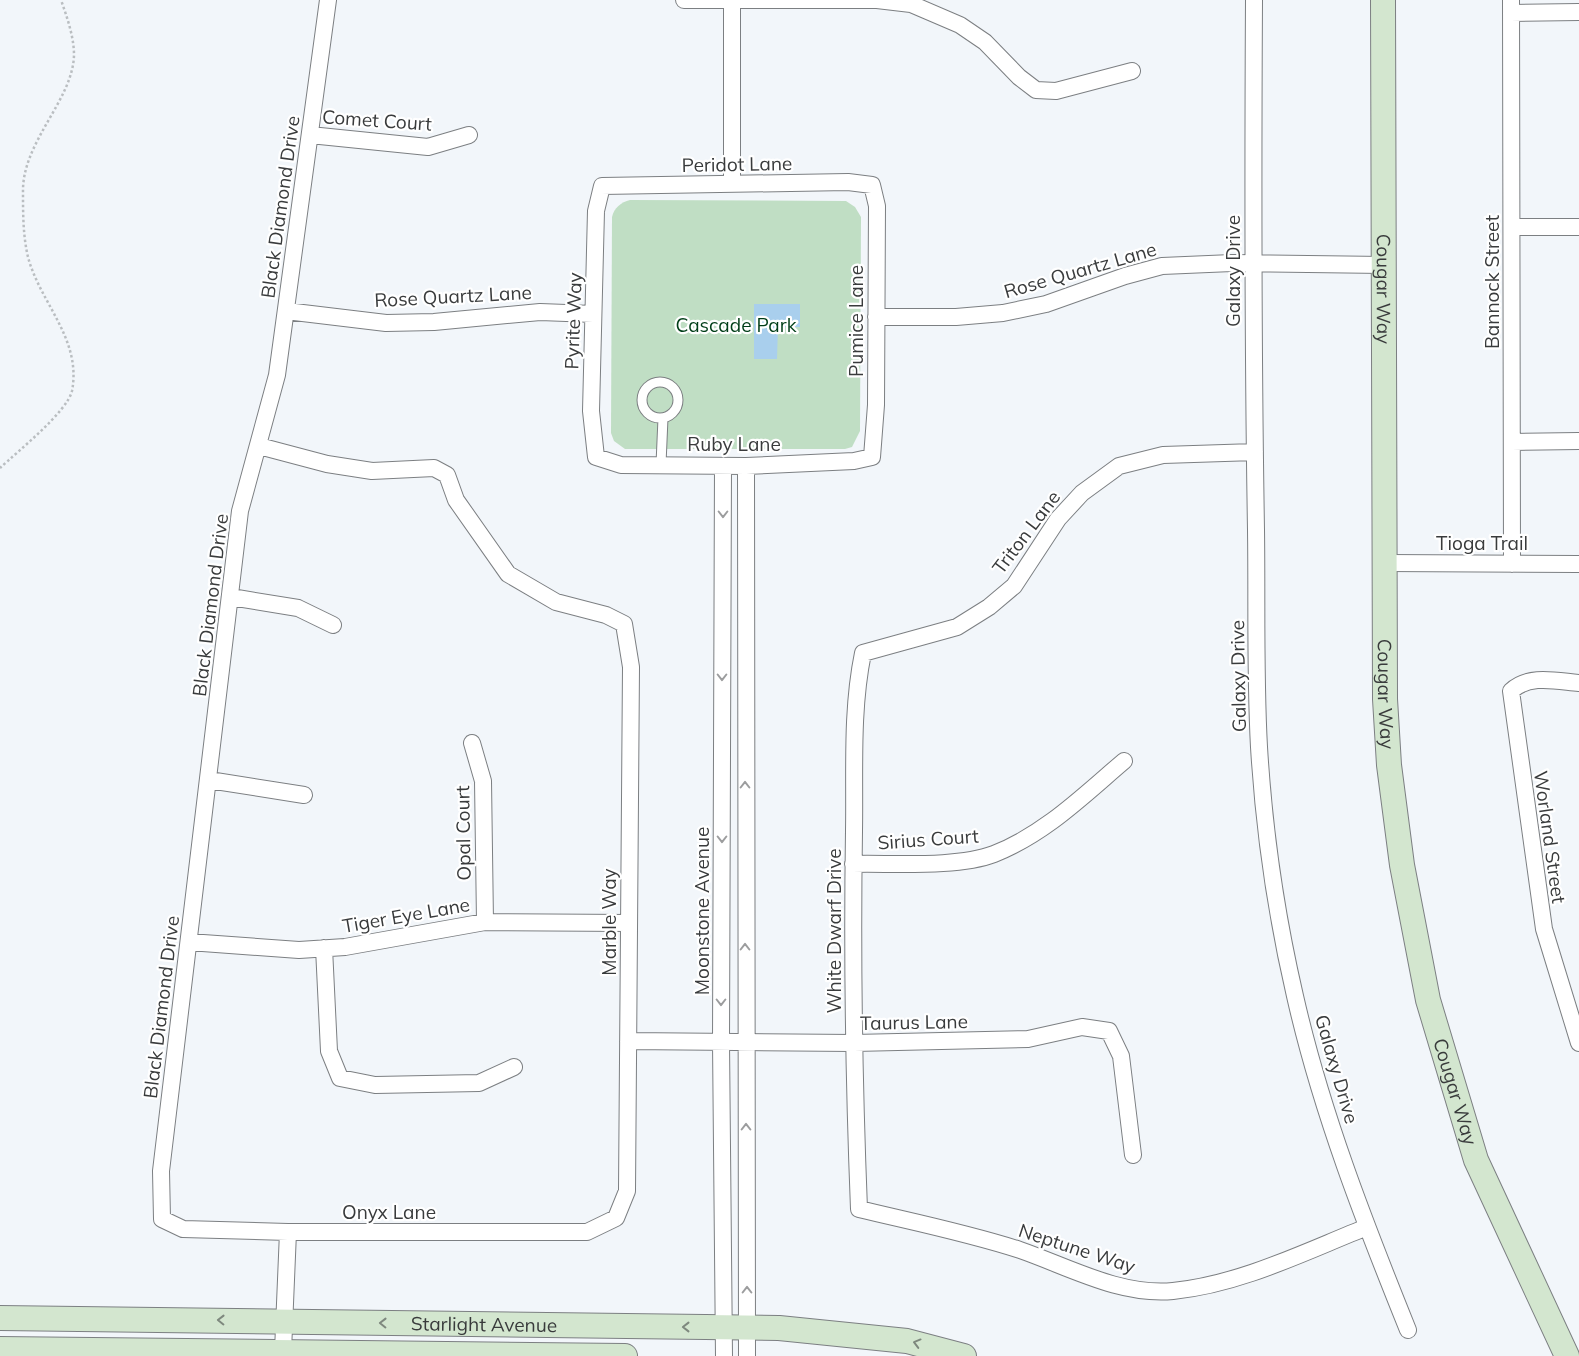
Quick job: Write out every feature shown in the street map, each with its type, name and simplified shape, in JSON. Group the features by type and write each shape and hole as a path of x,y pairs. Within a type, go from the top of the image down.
{"street":[{"name":"Black Diamond Drive","path":"162,1219 161,1171 240,511 277,375 328,0"},
{"path":"684,0 877,0 912,2 960,24 985,42 1019,77 1036,90 1056,91 1132,71"},
{"name":"Galaxy Drive","path":"1254,0 1253,264 1259,746 1268,842 1295,996 1342,1158 1366,1227 1408,1330"},
{"name":"Cougar Way","path":"1383,0 1385,698 1390,765 1402,865 1428,1000 1476,1160 1567,1355"},
{"path":"732,1 732,184"},
{"path":"1511,7 1579,12"},
{"name":"Bannock Street","path":"1511,7 1512,564"},
{"name":"Comet Court","path":"310,135 428,147 469,135"},
{"name":"Peridot Lane","path":"602,186 848,182 872,185"},
{"name":"Pumice Lane","path":"872,185 877,206 876,406 872,457"},
{"name":"Pyrite Way","path":"596,457 591,411 593,314 596,210 602,186"},
{"path":"1512,227 1579,227"},
{"name":"Rose Quartz Lane","path":"876,317 956,317 1003,313 1046,304 1125,276 1162,266 1253,264 1384,265"},
{"name":"Rose Quartz Lane","path":"286,311 386,323 434,322 540,312 593,314"},
{"path":"1512,442 1579,441"},
{"name":"Marble Way","path":"259,446 336,466 372,471 434,468 447,475 456,500 508,574 556,602 606,615 624,624 631,667 627,1191 616,1218"},
{"name":"Triton Lane","path":"863,653 956,627 989,607 1014,586 1058,519 1082,493 1119,466 1163,455 1255,452"},
{"name":"Ruby Lane","path":"596,457 621,465 723,466 854,461 872,457"},
{"name":"Moonstone Avenue","path":"723,466 721,1042 724,1356"},
{"path":"746,466 745,1042 747,1356"},
{"name":"Tioga Trail","path":"1386,563 1579,564"},
{"path":"231,597 298,608 333,625"},
{"name":"White Dwarf Drive","path":"859,1209 854,1043 853,864 856,686 863,653"},
{"name":"Worland Street","path":"1579,683 1540,680 1517,685 1510,691 1544,929 1579,1043"},
{"name":"Opal Court","path":"472,743 483,780 485,922"},
{"name":"Sirius Court","path":"853,864 956,862 993,854 1041,831 1124,761"},
{"path":"209,780 304,795"},
{"name":"Tiger Eye Lane","path":"189,942 300,950 324,948 485,922 629,923"},
{"path":"324,948 329,1051 340,1078 375,1085 479,1083 514,1067"},
{"name":"Taurus Lane","path":"628,1041 854,1043 1028,1039 1082,1027 1110,1031 1121,1056 1133,1155"},
{"name":"Neptune Way","path":"859,1209 1020,1250 1072,1271 1126,1288 1171,1291 1213,1284 1248,1275 1366,1227"},
{"name":"Onyx Lane","path":"162,1219 183,1229 288,1232 587,1232 616,1218"},
{"path":"283,1351 288,1232"},
{"name":"Starlight Avenue","path":"0,1318 779,1328 907,1341 964,1356"},
{"name":"Starlight Avenue","path":"0,1348 625,1356"}],"lane":[{"path":"655,383 666,383 675,390 678,396 677,407 669,416 663,418 647,413 642,402 645,390 655,383"},
{"path":"661,464 663,418"}],"path":[{"path":"0,468 61,410 71,393 74,365 69,349 28,258 22,189 32,149 69,79 74,56 69,23 61,0"}],"green space":[{"name":"Cascade Park","path":"630,200 846,201 855,207 861,217 860,431 852,447 845,449 625,449 614,441 611,433 612,217 618,206"}],"water":[{"path":"754,304 800,304 800,327 778,327 777,359 754,359"}]}
